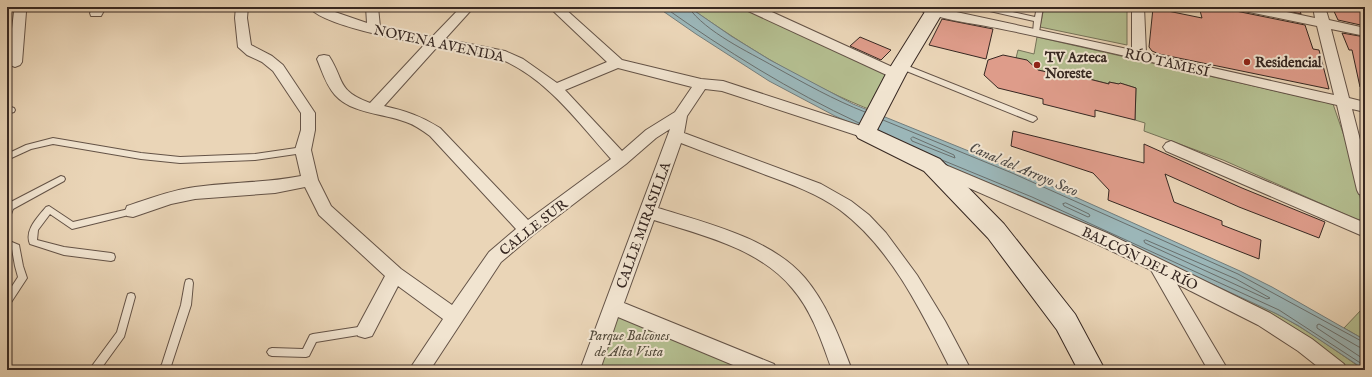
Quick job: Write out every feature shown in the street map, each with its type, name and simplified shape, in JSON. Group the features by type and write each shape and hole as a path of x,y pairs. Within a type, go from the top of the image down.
{"street":[{"path":"15,62 20,12 22,7"},
{"path":"242,7 240,18 245,47 267,59 278,68 308,113 308,130 303,150 310,180 325,210 395,274 454,317"},
{"name":"NOVENA AVENIDA","path":"315,7 330,15 374,30 500,54 515,59 555,89 621,160"},
{"path":"372,7 374,30"},
{"path":"374,108 468,7"},
{"path":"555,7 617,63 701,84 723,86 869,125 932,166 996,231 1023,264 1066,322 1092,370"},
{"path":"750,7 898,70"},
{"path":"1138,7 1139,55"},
{"path":"1244,7 1365,32"},
{"path":"1320,7 1365,190"},
{"path":"869,125 931,9"},
{"name":"RÍO TAMESÍ","path":"931,9 1037,26 1139,55 1365,108"},
{"path":"324,59 340,92 360,106 374,108 420,122 435,132 527,230"},
{"path":"555,89 617,63"},
{"name":"CALLE MIRASILLA","path":"590,370 647,211 676,136 680,116 701,84"},
{"name":"CALLE SUR","path":"419,370 495,257 527,230 621,160 651,134 680,116"},
{"path":"676,136 807,184 846,205 865,221 894,255 936,320 961,370"},
{"path":"1171,147 1365,230"},
{"name":"BALCÓN DEL RÍO","path":"932,166 1101,238 1157,265 1264,319 1305,345 1337,370"},
{"path":"133,211 170,198 195,194 275,187 310,180"},
{"path":"647,211 722,236 778,262 798,282 815,308 832,342 842,370"},
{"path":"1157,265 1218,370"},
{"path":"365,330 395,274"},
{"path":"613,307 767,370"}],"lane":[{"path":"981,7 1037,26 1040,7"},
{"path":"898,70 1033,119"},
{"path":"7,157 29,147 53,141 141,156 180,160 255,157 303,150"},
{"path":"7,215 9,207 61,179"},
{"path":"111,257 64,251 33,242 34,229 49,209 72,226 133,211"},
{"path":"7,243 16,247 18,266 23,278 7,301"},
{"path":"163,370 166,366 186,305 188,283"},
{"path":"94,370 121,334 131,298"},
{"path":"272,352 306,353 314,338 365,330"}],"green space":[{"path":"689,7 750,7 896,74 876,112 851,102 779,65 733,37"},
{"path":"1044,7 1127,7 1127,45 1040,27"},
{"path":"1037,37 1333,104 1352,159 1365,220 1358,220 1223,160 1144,131 1145,123 1135,120 1136,88 1120,83 1109,82 1109,84 1082,77 1082,79 1057,71 1056,74 1038,70 1016,58 1018,50 1034,54"},
{"path":"1166,264 1250,300 1277,314 1311,334 1364,370 1337,370"},
{"path":"1365,294 1365,340 1344,328 1362,309"},
{"name":"Parque Balcones de Alta Vista","path":"613,307 767,370 589,370"}],"water":[{"path":"657,7 689,7 731,36 770,60 853,104 1013,169 1240,271 1272,287 1365,340 1365,370 1299,326 1277,314 1030,200 941,163 835,116 769,81"}],"building":[{"path":"1199,7 1216,7 1305,25 1313,49 1319,50 1329,89 1159,54 1152,51 1149,47 1153,8 1202,18"},
{"path":"1270,7 1299,7 1301,14"},
{"path":"1332,7 1365,7 1365,26 1338,20"},
{"path":"942,19 993,29 986,59 929,45"},
{"path":"1342,33 1365,37 1365,87 1360,87 1352,50 1349,50"},
{"path":"860,37 891,50 881,60 850,46"},
{"path":"1003,55 1027,60 1038,70 1056,74 1057,71 1109,84 1109,82 1120,83 1136,88 1135,120 1095,110 1095,117 1043,104 1043,99 998,88 984,75 988,60"},
{"path":"1013,131 1144,163 1144,144 1242,188 1325,222 1319,238 1239,207 1165,174 1174,202 1222,221 1222,225 1261,240 1259,259 1108,200 1109,190 1093,173 1011,146"}],"place":[{"name":"Residencial","path":"1247,62"},
{"name":"TV Azteca Noreste","path":"1037,65"}],"water label":[{"name":"Canal del Arroyo Seco","path":"1024,169"}]}
